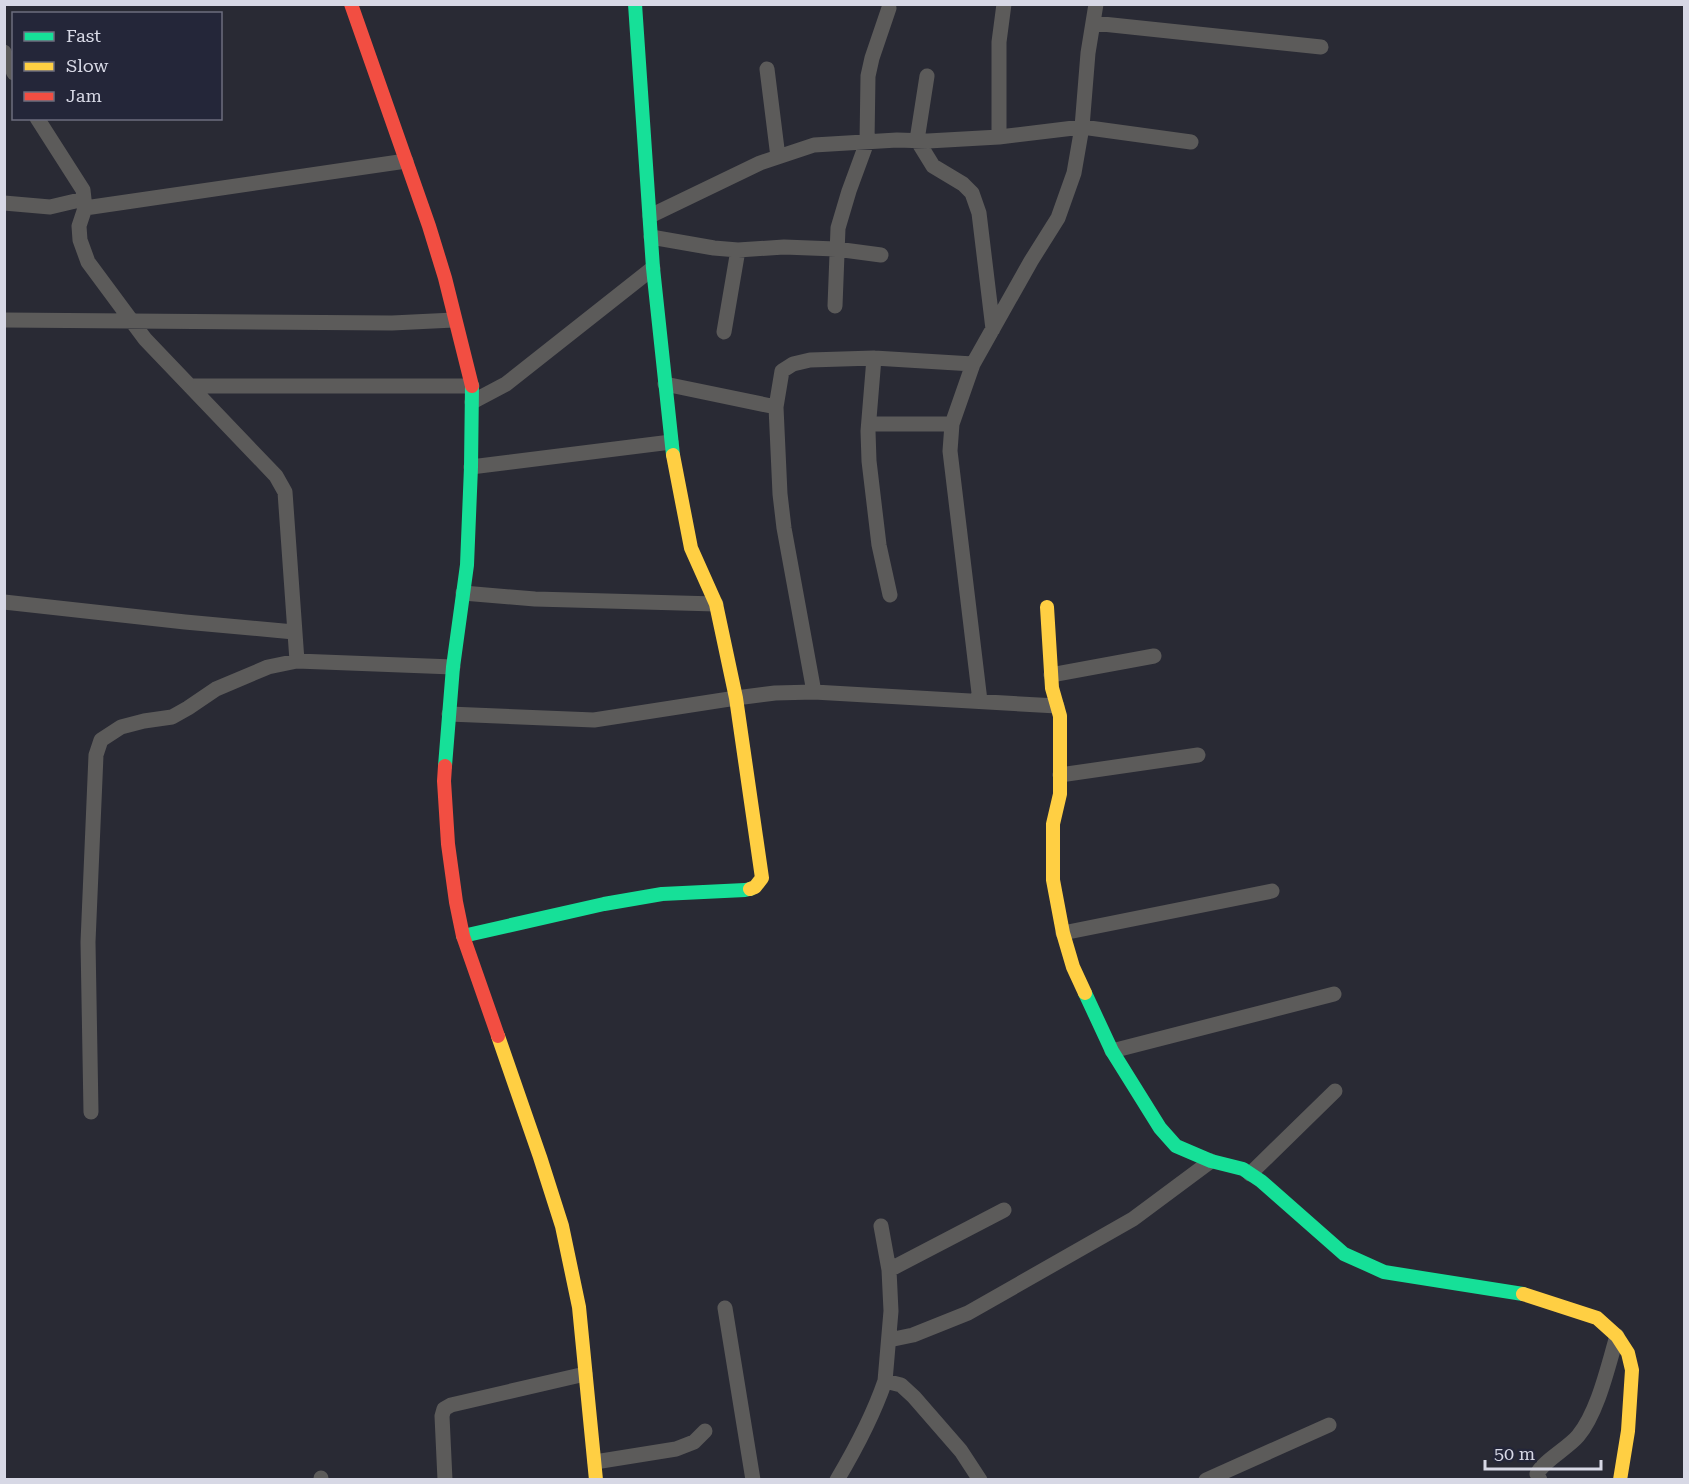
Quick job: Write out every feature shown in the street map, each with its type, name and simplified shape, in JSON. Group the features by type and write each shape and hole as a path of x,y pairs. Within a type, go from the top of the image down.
{"street":[{"path":"351,4 445,278 472,386 467,565 453,667 444,781 448,844 456,902 464,936 562,1226 579,1307 596,1479"},
{"path":"464,936 604,904 663,894 746,890 755,887 762,878 736,698 716,604 691,548 671,442 653,268 635,4"},
{"path":"999,137 999,42 1004,4"},
{"path":"980,701 950,451 952,424 973,364 1058,218 1074,173 1082,126 1088,53 1096,4"},
{"path":"835,306 838,228 867,142 868,76 889,8"},
{"path":"1093,23 1321,47"},
{"path":"4,52 12,69"},
{"path":"767,69 778,157"},
{"path":"927,76 917,140 933,166 963,184 972,193 979,213 993,329"},
{"path":"38,120 83,190 84,204 79,226 80,240 88,262 145,339 276,476 285,492 297,661"},
{"path":"650,216 760,163 814,145 999,137 1082,126 1191,142"},
{"path":"4,203 50,207 84,204 406,161"},
{"path":"651,237 738,250 784,247 836,249 881,255"},
{"path":"724,332 738,250"},
{"path":"472,402 506,384 653,268"},
{"path":"4,320 392,323 454,320"},
{"path":"814,692 784,528 780,494 776,407 782,370 793,364 810,360 874,358 973,364"},
{"path":"874,358 869,461 879,545 890,595"},
{"path":"665,384 776,407"},
{"path":"190,386 472,386"},
{"path":"869,424 952,424"},
{"path":"471,467 671,442"},
{"path":"463,593 535,599 716,604"},
{"path":"4,602 294,632"},
{"path":"1047,607 1051,675 1060,716 1060,794 1053,824 1053,880 1063,933 1073,967 1112,1051 1160,1128 1176,1146 1211,1161 1242,1169 1250,1174 1344,1254 1364,1264 1384,1272 1528,1295 1597,1318 1617,1336 1628,1353 1632,1370 1628,1431 1620,1479"},
{"path":"1051,675 1154,656"},
{"path":"91,1112 88,942 96,755 101,740 121,727 172,717 216,689 268,667 297,661 453,667"},
{"path":"449,714 594,720 775,693 814,692 1057,706"},
{"path":"1060,775 1198,755"},
{"path":"1063,933 1272,891"},
{"path":"1112,1051 1334,994"},
{"path":"1250,1174 1335,1091"},
{"path":"889,1340 913,1335 968,1313 1133,1219 1211,1161"},
{"path":"889,1270 1004,1210"},
{"path":"837,1479 875,1409 885,1381 891,1311 889,1270 881,1226"},
{"path":"725,1308 753,1479"},
{"path":"1540,1479 1537,1474 1540,1468 1578,1437 1587,1422 1598,1401 1617,1336"},
{"path":"445,1479 442,1416 444,1410 451,1405 585,1374"},
{"path":"885,1381 901,1385 914,1397 961,1451 980,1479"},
{"path":"1206,1479 1329,1425"},
{"path":"595,1462 650,1455 676,1449 694,1442 705,1431"}],"traffic: fast":[{"path":"635,4 653,268 673,455"},
{"path":"445,766 453,667 467,565 472,386"},
{"path":"463,936 604,904 662,894 750,889"},
{"path":"1085,993 1112,1051 1160,1128 1176,1146 1211,1161 1243,1169 1261,1181 1344,1254 1384,1272 1523,1294"}],"traffic: slow":[{"path":"673,455 691,548 716,604 736,698 762,878 755,887 750,889"},
{"path":"1047,607 1052,688 1060,716 1060,794 1053,824 1053,880 1063,933 1073,967 1085,993"},
{"path":"498,1036 562,1226 579,1307 596,1480"},
{"path":"1523,1294 1597,1318 1617,1336 1628,1353 1632,1370 1628,1431 1620,1480"}],"traffic: jam":[{"path":"351,4 429,226 445,278 472,386"},
{"path":"445,766 448,844 456,902 463,936 498,1036"}]}
